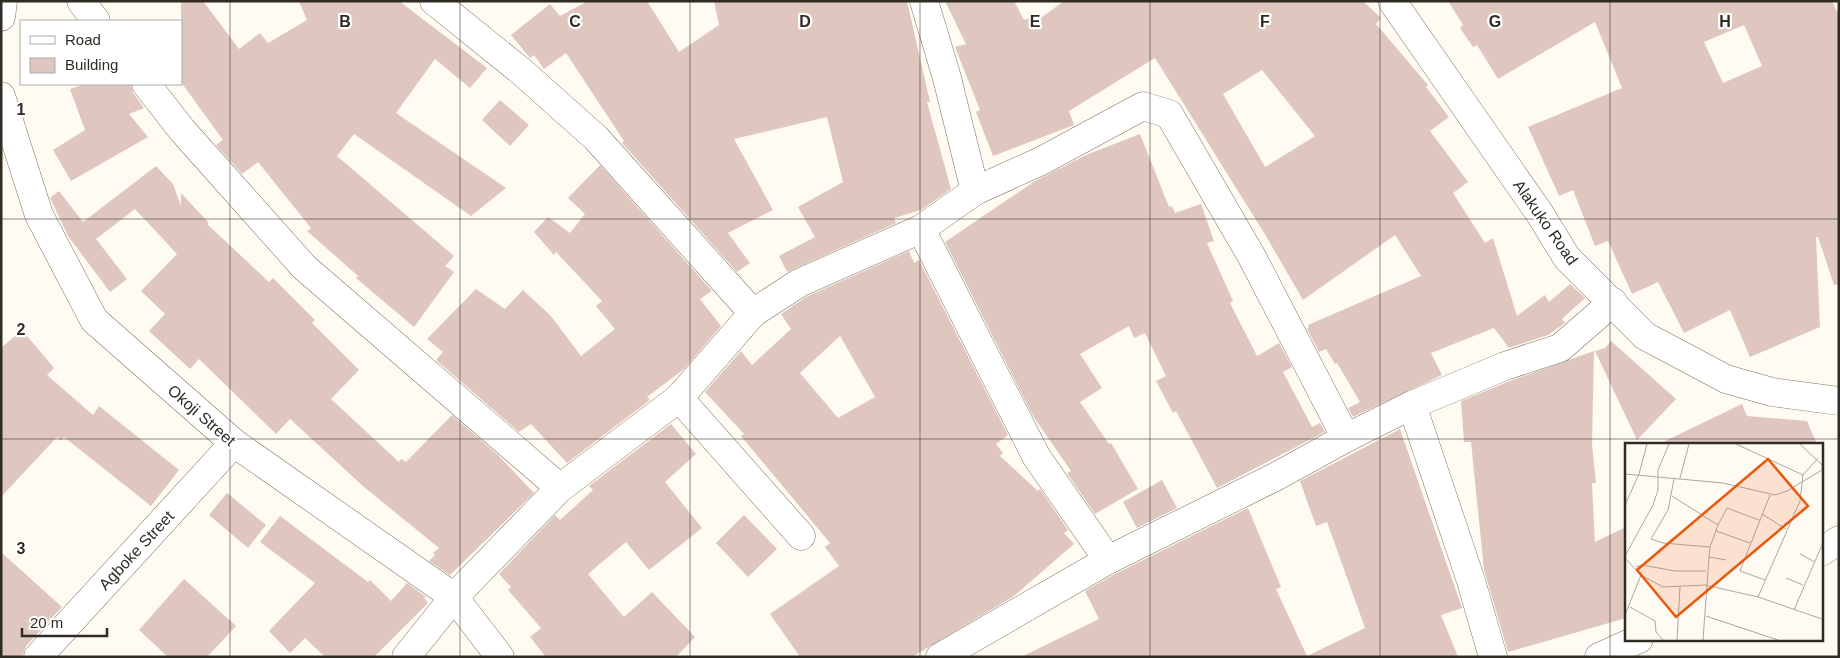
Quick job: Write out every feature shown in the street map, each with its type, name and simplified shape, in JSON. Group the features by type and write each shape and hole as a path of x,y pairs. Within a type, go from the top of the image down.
{"street":[{"path":"1,17 3,1"},
{"path":"81,1 95,20"},
{"path":"434,1 522,72 596,138 753,312"},
{"path":"924,1 947,78 975,191"},
{"name":"Alakuko Road","path":"1392,1 1540,214 1567,258 1645,336 1726,379 1772,392 1839,402"},
{"path":"147,85 182,130 304,267 560,488"},
{"name":"Okoji Street","path":"1,96 39,214 94,320 234,444 454,597 500,657"},
{"path":"406,657 454,597 560,488 679,398 753,312 798,283 921,229 975,191 1041,161 1143,106 1169,114 1252,257 1346,438"},
{"path":"921,229 1036,456 1108,560"},
{"path":"940,657 1108,560 1277,476 1346,438 1412,406 1504,366 1560,348 1613,302"},
{"path":"679,398 801,536"},
{"path":"1412,406 1471,582 1493,657"},
{"name":"Agboke Street","path":"38,657 234,444"},
{"path":"1822,551 1839,540"},
{"path":"1599,657 1637,640"}],"building":[{"path":"181,1 203,1 239,49 260,33 268,43 307,20 299,1 399,1 487,68 470,88 435,59 396,113 506,188 471,216 354,134 337,156 454,256 445,266 454,272 414,327 356,278 358,276 307,231 311,228 258,162 242,174 216,145 223,140 182,83"},
{"path":"588,1 647,1 679,52 719,25 714,1 907,1 930,102 927,102 951,189 921,210 894,218 896,223 787,272 779,256 815,237 798,207 843,182 827,117 734,139 773,210 728,233 750,263 737,272 622,143 624,141 566,53 544,69 534,55 530,58 511,35 550,4 560,16"},
{"path":"945,1 1014,1 1024,20 1031,17 1034,23 1064,1 1363,1 1381,18 1376,24 1428,85 1426,87 1449,117 1430,131 1468,182 1453,193 1485,243 1493,238 1517,316 1545,295 1549,302 1570,284 1585,298 1562,319 1565,323 1548,335 1509,348 1494,328 1431,353 1442,375 1353,417 1348,408 1360,402 1337,363 1335,364 1326,349 1319,352 1307,329 1308,325 1421,276 1395,235 1303,300 1266,236 1155,58 1069,111 1074,125 993,156 976,112 980,110 955,47 966,44","holes":["1262,70 1315,136 1265,167 1223,94"]},
{"path":"1448,1 1832,1 1839,16 1839,284 1834,285 1818,237 1816,237 1820,327 1750,357 1730,310 1684,333 1658,282 1632,294 1608,241 1595,246 1573,190 1559,196 1528,127 1622,88 1595,22 1498,79 1477,45 1473,47 1460,28 1463,25","holes":["1744,25 1762,66 1723,83 1704,42"]},
{"path":"82,85 131,85 133,93 144,108 129,114 148,137 71,181 53,150 85,130 70,89"},
{"path":"500,100 529,125 510,146 482,120"},
{"path":"1140,134 1169,207 1172,206 1175,213 1201,204 1214,241 1207,243 1233,301 1230,303 1257,356 1279,343 1292,367 1283,372 1312,427 1320,423 1325,432 1217,488 1176,411 1173,413 1156,381 1166,376 1145,333 1134,338 1129,326 1080,354 1102,388 1080,402 1109,444 1111,443 1138,489 1095,514 1067,473 1071,471 1033,416 945,242 1035,181 1086,155"},
{"path":"600,165 712,291 700,299 721,326 684,369 647,397 650,400 567,463 531,424 519,432 436,360 443,352 427,339 476,289 505,309 523,290 551,316 581,356 615,329 596,306 602,301 556,252 554,255 534,232 548,217 570,233 585,214 568,198"},
{"path":"156,166 173,184 181,206 181,193 209,223 207,224 269,282 273,278 315,320 312,323 359,370 331,399 399,462 401,459 406,462 452,415 498,455 534,493 450,575 429,561 435,555 433,553 439,548 364,487 290,419 276,434 199,359 190,369 149,331 165,314 141,291 177,254 135,209 96,239 127,279 110,292 68,236 50,198 59,191 83,222"},
{"path":"909,251 914,263 919,260 1008,435 996,444 1003,453 1000,456 1038,491 1040,489 1068,530 1064,533 1074,544 1014,596 912,657 800,657 770,614 839,566 825,547 830,543 741,436 744,434 705,392 741,351 752,365 791,329 781,314 806,297","holes":["840,336 875,397 838,418 800,373"]},
{"path":"22,330 54,368 47,375 93,415 99,406 179,470 151,506 64,437 61,441 57,437 1,497 1,348"},
{"path":"1611,341 1676,399 1637,440 1595,351 1605,348"},
{"path":"1594,351 1592,444 1596,483 1592,483 1595,542 1625,527 1625,618 1508,652 1484,570 1471,442 1464,442 1461,401"},
{"path":"1742,404 1747,416 1807,421 1816,442 1738,443 1661,443"},
{"path":"671,424 696,454 665,482 702,528 649,570 626,542 588,574 624,617 652,592 695,637 676,657 546,657 530,637 541,628 508,590 511,587 499,574 555,515 560,520 593,490 589,486"},
{"path":"1400,429 1462,608 1441,615 1458,657 1021,657 1099,619 1085,591 1115,574 1248,508 1281,587 1276,589 1307,656 1365,628 1327,522 1316,526 1300,481"},
{"path":"1162,480 1177,508 1137,528 1123,502"},
{"path":"227,493 266,525 248,548 209,515"},
{"path":"744,515 777,549 748,577 716,543"},
{"path":"280,516 368,582 370,580 391,601 407,583 426,597 424,598 428,603 374,657 325,657 305,638 290,653 269,631 315,583 260,542"},
{"path":"1,552 62,607 26,646 22,657 1,657"},
{"path":"184,579 236,626 207,657 168,657 139,630"}]}
